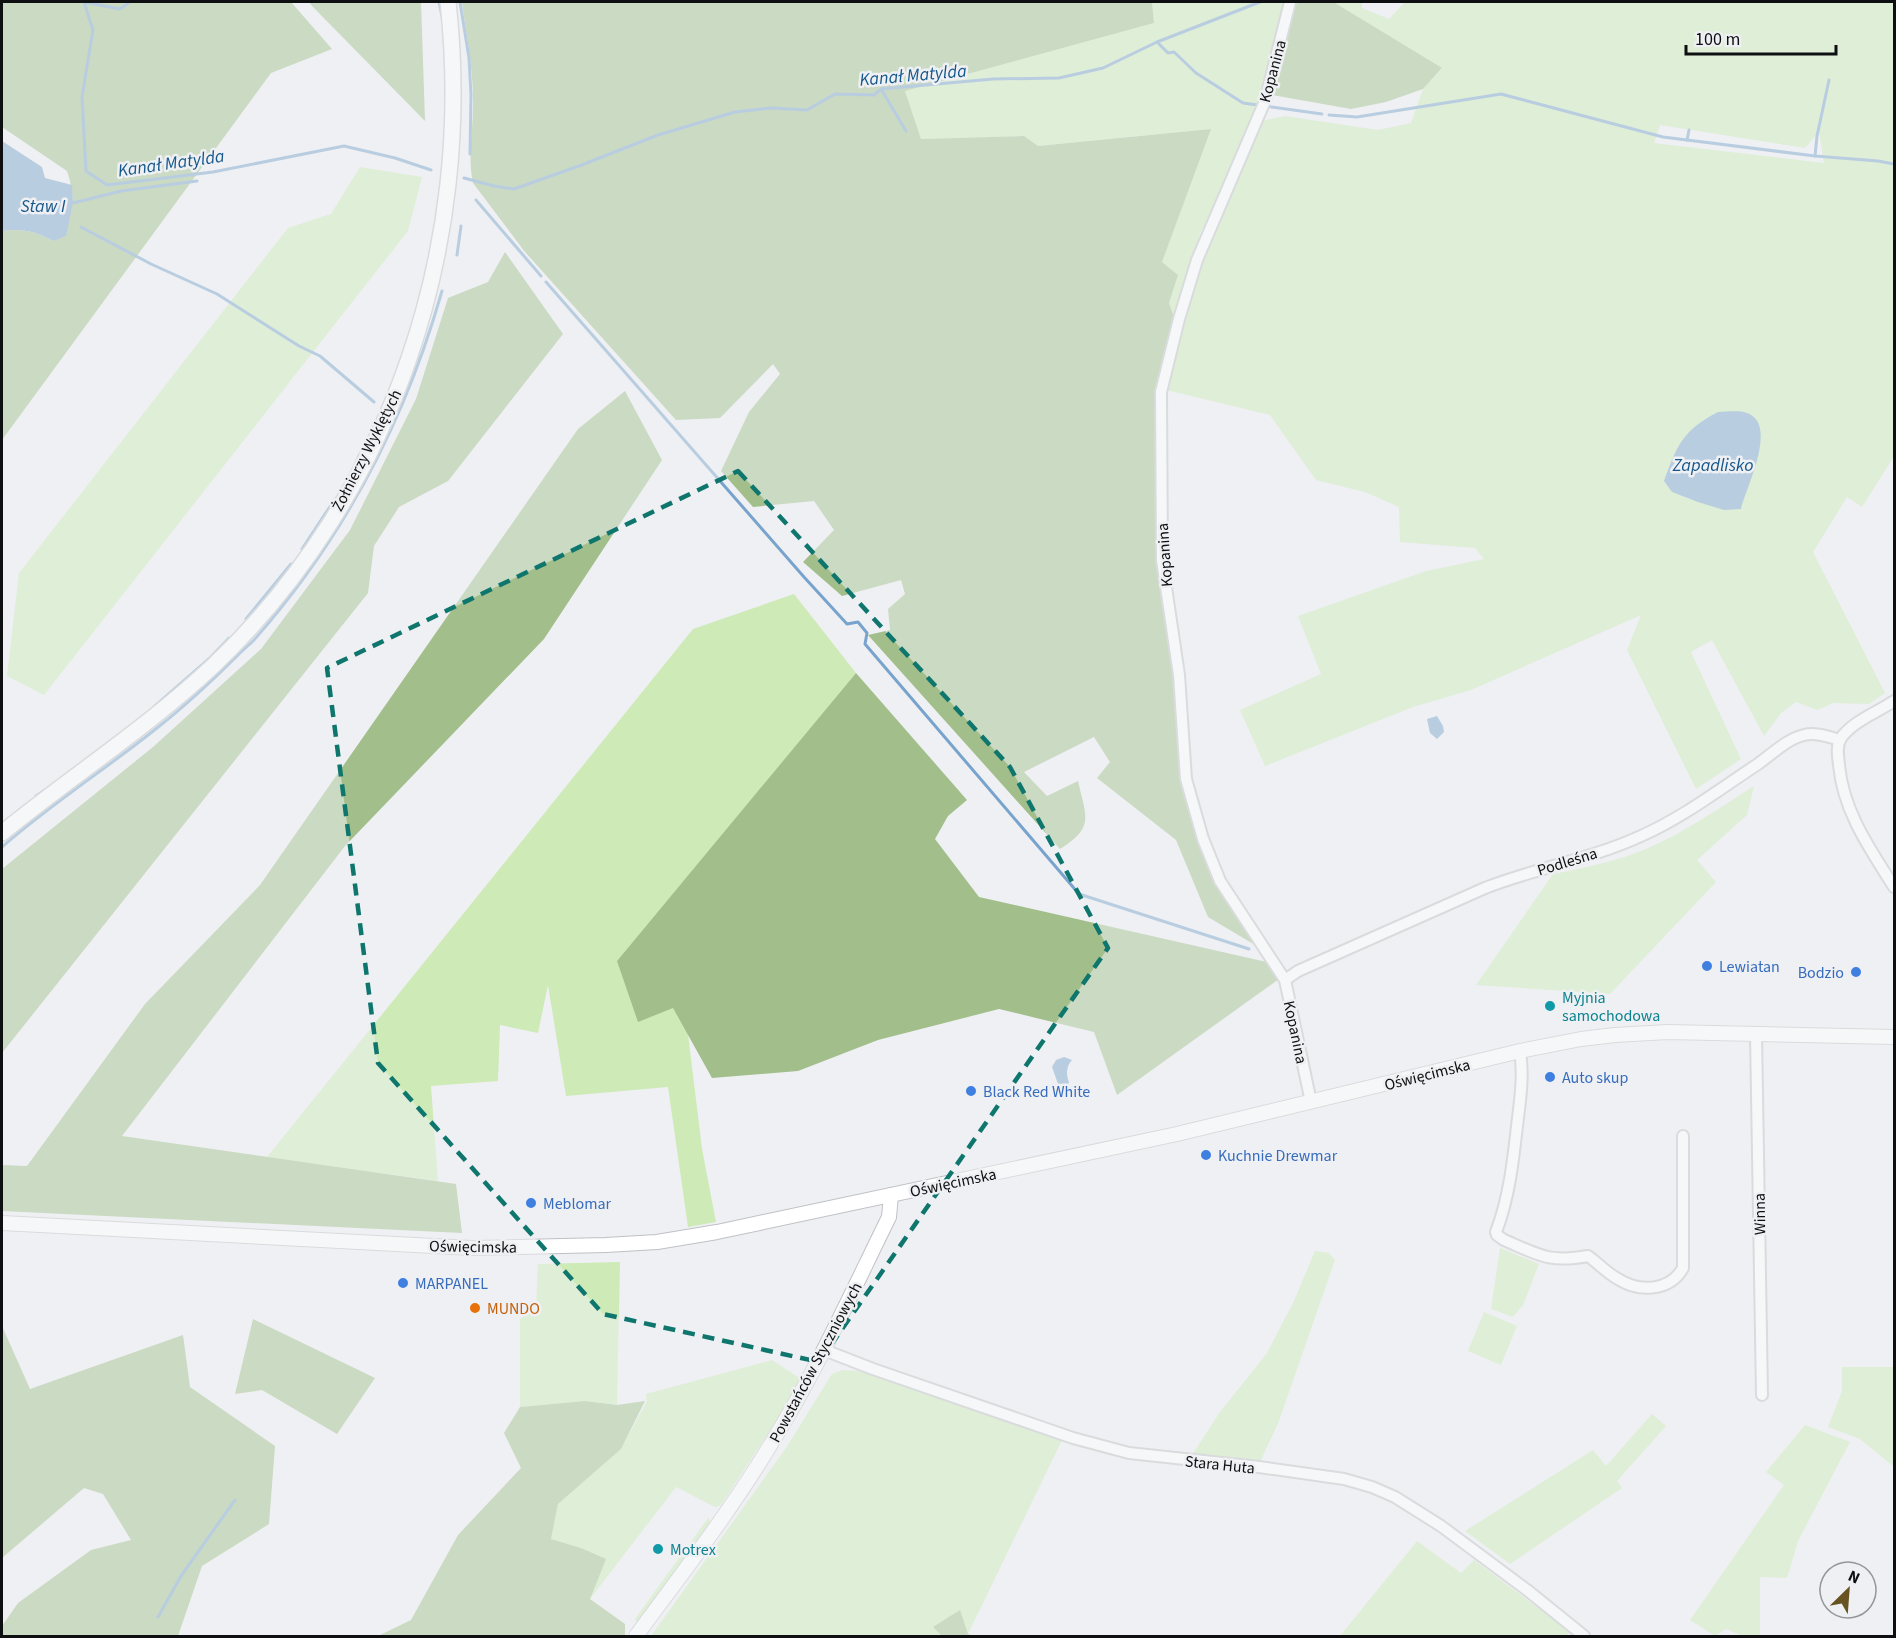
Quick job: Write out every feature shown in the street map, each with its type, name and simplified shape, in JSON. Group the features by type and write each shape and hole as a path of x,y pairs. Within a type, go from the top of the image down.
{"main road":[{"name":"Żołnierzy Wyklętych","path":"2,833 152,719 192,685 245,633 307,556 352,485 398,390 416,340 441,238 452,160 454,79 448,2"}],"street":[{"name":"Kopanina","path":"1290,2 1265,101 1197,260 1179,319 1161,392 1162,560 1179,675 1186,779 1203,839 1220,881 1285,980 1311,1102"},
{"path":"1894,701 1849,729 1840,740 1837,751 1840,777 1848,808 1894,886"},
{"name":"Podleśna","path":"1285,980 1298,972 1509,878 1626,843 1643,835 1680,814 1802,735 1814,734 1840,740"},
{"name":"Oświęcimska","path":"2,1223 438,1246 549,1248 657,1242 717,1232 1165,1137 1520,1051 1581,1039 1668,1032 1894,1037"},
{"name":"Winna","path":"1756,1034 1762,1395"},
{"path":"1520,1051 1522,1085 1514,1160 1496,1232 1504,1240 1551,1259 1567,1260 1588,1256 1618,1280 1633,1286 1648,1288 1665,1286 1677,1278 1683,1268 1683,1136"},
{"name":"Powstańców Styczniowych","path":"636,1636 752,1476 781,1428 824,1350 889,1217 891,1195"},
{"name":"Stara Huta","path":"824,1350 1073,1438 1128,1453 1344,1479 1379,1490 1418,1510 1441,1526 1584,1636"}],"highlighted area":[{"path":"738,471 1010,767 1108,948 819,1362 603,1314 378,1063 327,668"}],"green space":[{"path":"2,2 291,2 332,49 271,73 2,440 2,231 28,231 53,241 69,216 73,200 67,171 2,127"},
{"path":"309,2 421,2 425,121 312,6"},
{"path":"462,2 1152,2 1154,23 905,91 921,139 1024,136 1038,146 1211,129 1162,262 1178,275 1169,303 1174,317 1156,392 1157,565 1175,670 1182,783 1243,925 1255,945 1208,917 1176,840 1097,778 1110,762 1094,737 1024,772 1047,796 1078,781 1085,820 1079,834 1060,849 868,635 890,630 888,609 905,594 901,580 842,596 803,562 834,530 814,501 753,507 721,471 749,412 780,374 773,364 720,418 676,420 525,252 473,183 471,152 473,87"},
{"path":"1152,2 1287,2 1255,117 1200,234 1183,291 1262,121 1285,116 1378,130 1411,123 1423,89 1442,69 1336,2 1362,2 1362,8 1389,19 1405,2 1894,2 1894,458 1862,507 1847,497 1813,552 1885,693 1869,704 1833,703 1817,710 1796,702 1781,713 1764,736 1712,640 1691,652 1741,759 1696,789 1627,650 1641,615 1471,690 1413,707 1265,766 1240,710 1321,674 1298,616 1426,571 1484,559 1475,548 1400,542 1399,507 1365,492 1316,480 1270,415 1154,387 1162,351 1174,318 1169,303 1178,275 1162,262 1210,129 1038,146 1024,136 921,139 905,91 1154,23","holes":["1660,125 1805,148 1819,132 1824,163 1654,143"]},
{"path":"1294,2 1335,3 1442,68 1423,89 1386,102 1351,109 1272,95"},
{"path":"360,167 422,177 408,231 44,695 7,676 19,573 288,228 331,214"},
{"path":"505,252 563,334 448,481 399,507 374,546 368,593 2,1053 2,869 153,747 261,649 350,530 416,399 448,298 488,282"},
{"path":"625,391 662,460 544,639 345,846 122,1136 456,1184 462,1233 2,1211 2,1165 27,1166 145,1004 260,885 578,429"},
{"path":"794,594 856,673 617,961 673,1008 688,1034 702,1149 716,1222 688,1227 668,1087 566,1096 548,985 538,1033 500,1025 498,1081 431,1086 438,1181 267,1157 693,629"},
{"path":"856,673 967,800 948,816 935,839 979,897 1271,963 1279,979 1117,1095 1094,1032 999,1009 878,1040 798,1071 712,1078 673,1008 638,1022 617,961"},
{"path":"1754,786 1747,815 1697,860 1716,882 1610,994 1476,985 1553,874 1612,861 1660,843"},
{"path":"1500,1248 1539,1264 1523,1305 1513,1317 1491,1309"},
{"path":"1315,1251 1329,1253 1335,1260 1279,1421 1260,1462 1192,1455 1220,1412 1267,1353 1294,1301"},
{"path":"620,1262 617,1405 585,1401 520,1407 520,1319 536,1308 538,1264"},
{"path":"1484,1312 1517,1326 1501,1365 1468,1351"},
{"path":"253,1319 375,1378 337,1434 262,1390 235,1394"},
{"path":"2,1326 30,1389 183,1335 190,1387 275,1446 269,1524 202,1566 178,1636 2,1636 2,1626 18,1603 91,1550 131,1540 103,1494 84,1488 2,1558"},
{"path":"772,1360 801,1379 773,1430 771,1429 721,1505 715,1507 676,1487 590,1599 581,1548 551,1539 558,1504 621,1449 647,1401 646,1394"},
{"path":"1842,1367 1894,1367 1894,1467 1860,1439 1828,1427 1842,1391"},
{"path":"843,1370 858,1371 1063,1438 968,1634 933,1626 942,1636 651,1636 786,1448 832,1374"},
{"path":"585,1401 617,1405 645,1401 621,1449 558,1504 551,1539 606,1559 590,1599 625,1624 625,1636 378,1636 411,1620 458,1535 521,1468 504,1433 520,1407"},
{"path":"1652,1414 1666,1426 1617,1481 1622,1488 1510,1564 1465,1531 1593,1450 1606,1466"},
{"path":"1805,1425 1850,1442 1798,1541 1787,1578 1760,1577 1760,1636 1743,1636 1726,1629 1715,1636 1690,1620 1784,1485 1766,1472"},
{"path":"708,1518 712,1524 640,1622 637,1622 635,1619"},
{"path":"1417,1541 1461,1573 1474,1560 1570,1632 1567,1636 1340,1636"},
{"path":"960,1610 968,1634 975,1636 942,1636 933,1627"}],"water":[{"name":"Staw I","path":"2,141 42,167 45,178 72,185 73,203 66,236 53,241 28,231 2,231"},
{"name":"Zapadlisko","path":"1718,412 1747,413 1756,419 1760,430 1758,457 1741,509 1724,510 1698,502 1672,492 1664,481 1678,448 1689,432"},
{"path":"1437,716 1444,732 1437,739 1430,733 1427,719"},
{"path":"1064,1057 1072,1060 1067,1071 1068,1085 1061,1086 1058,1084 1052,1067 1056,1060"}],"waterway":[{"name":"Kanał Matylda","path":"84,2 93,30 82,97 86,171 107,185 213,172 344,146 395,158 431,170"},
{"path":"84,2 120,9 130,2"},
{"path":"439,2 442,16"},
{"path":"460,2 469,58 470,154"},
{"name":"Kanał Matylda","path":"464,178 514,189 658,135 735,112 771,108 807,110 835,94 874,95 881,89 993,79 1059,78 1103,68 1157,42 1260,2"},
{"path":"1157,42 1168,53 1174,52 1196,73 1243,103 1322,114"},
{"path":"1815,156 1829,80"},
{"path":"881,89 906,131"},
{"path":"1329,115 1357,117 1501,94 1663,137 1894,164"},
{"path":"1687,140 1689,130"},
{"path":"73,203 121,191 197,181"},
{"path":"476,200 541,276"},
{"path":"457,255 461,226"},
{"path":"81,227 151,264 217,294 299,346 320,356 374,402"},
{"path":"546,282 847,624 858,622 867,633 865,644 1079,894 1249,949"},
{"path":"2,847 178,711 254,640 286,601 316,561 368,476 410,386 442,291"},
{"path":"357,460 372,431"},
{"path":"302,549 335,499"},
{"path":"246,619 291,564"},
{"path":"155,706 210,658 229,638"},
{"path":"36,796 45,790"},
{"path":"158,1617 181,1576 235,1500"}],"place":[{"name":"Lewiatan","path":"1707,966"},
{"name":"Bodzio","path":"1856,972"},
{"name":"Myjnia samochodowa","path":"1550,1006"},
{"name":"Auto skup","path":"1550,1077"},
{"name":"Black Red White","path":"971,1091"},
{"name":"Kuchnie Drewmar","path":"1206,1155"},
{"name":"Meblomar","path":"531,1203"},
{"name":"MARPANEL","path":"403,1283"},
{"name":"MUNDO","path":"475,1308"},
{"name":"Motrex","path":"658,1549"}]}
